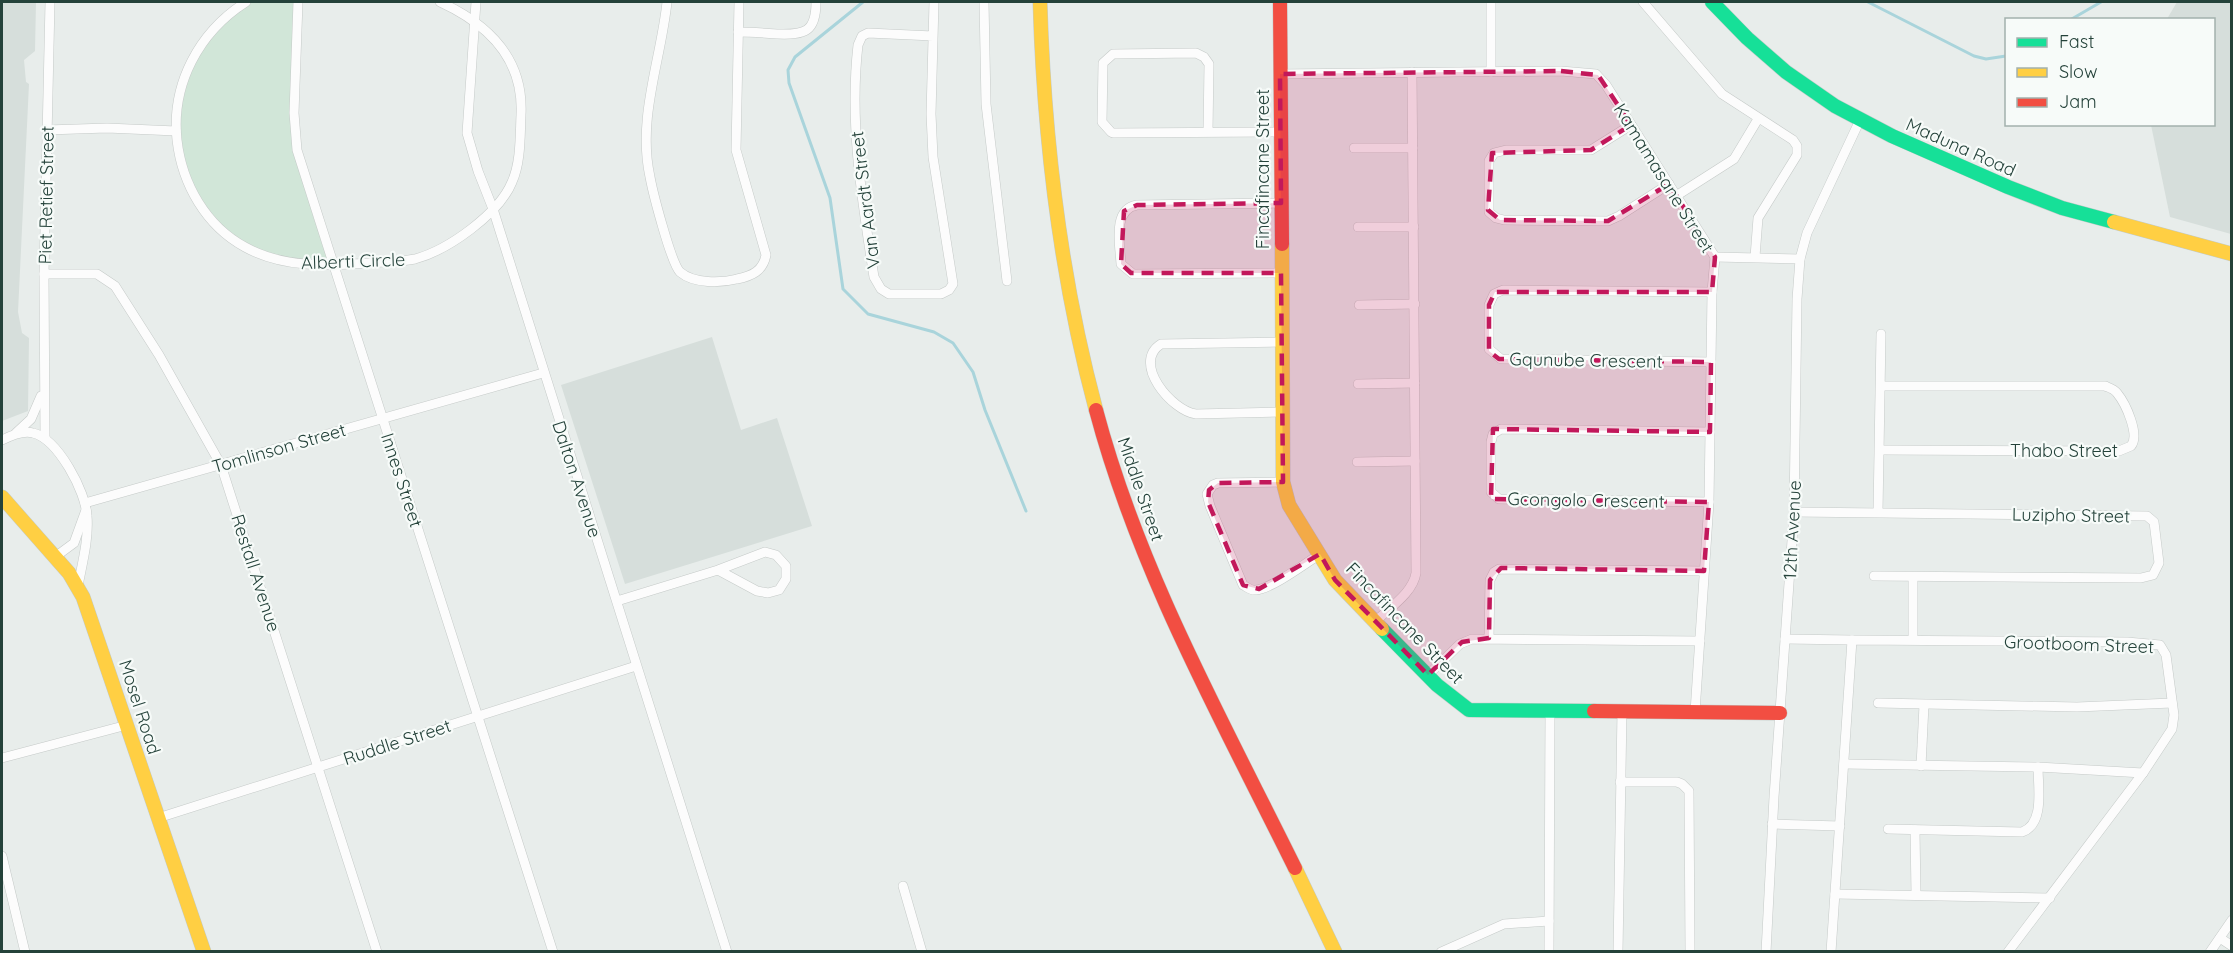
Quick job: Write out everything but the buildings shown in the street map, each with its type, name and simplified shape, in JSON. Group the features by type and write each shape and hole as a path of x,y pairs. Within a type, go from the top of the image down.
{"street":[{"name":"Piet Retief Street","path":"2,440 28,432 45,438 44,274 50,2"},
{"name":"Alberti Circle","path":"246,2 225,17 205,37 194,55 180,89 176,107 176,131 178,150 190,189 209,218 245,247 297,264 334,265 402,261 426,255 467,232 493,209 513,181 520,135 521,94 516,71 507,54 486,30 440,2"},
{"name":"Innes Street","path":"298,2 294,113 297,150 476,716 553,951"},
{"name":"Dalton Avenue","path":"476,2 467,135 493,209 727,951"},
{"path":"667,2 647,116 646,152 650,177 675,265 680,272 691,279 719,282 740,279 756,273 766,255 736,150 739,2"},
{"path":"738,32 789,34 805,32 814,22 816,2"},
{"name":"Van Aardt Street","path":"933,36 868,33 862,36 858,45 855,149 874,277 883,291 889,294 941,294 949,290 953,284 933,157 931,114 934,2"},
{"path":"984,2 986,104 1007,281"},
{"name":"Middle Street","path":"1040,2 1045,126 1059,238 1080,348 1118,481 1150,571 1190,659 1301,878 1335,951"},
{"name":"Fincafincane Street","path":"1280,2 1283,482 1289,505 1335,580 1428,675 1468,710 1780,713"},
{"path":"1491,2 1491,72"},
{"path":"1643,2 1719,90 1758,119 1793,140 1798,150 1758,218 1755,257"},
{"name":"Maduna Road","path":"1712,2 1735,27 1786,72 1835,106 1860,120 2035,198 2125,226 2232,254"},
{"path":"1208,132 1209,64 1202,56 1196,53 1113,54 1103,63 1102,122 1111,132 1208,132 1280,132"},
{"name":"Kamamasane Street","path":"1280,74 1561,71 1596,74 1603,80 1715,257 1712,292 1709,502 1695,712"},
{"path":"1376,621 1407,591 1414,580 1415,304 1412,72"},
{"path":"1676,196 1734,159 1758,119"},
{"name":"12th Avenue","path":"1766,951 1772,824 1794,512 1797,299 1800,258 1807,233 1860,120"},
{"path":"1631,125 1591,150 1506,150 1494,153 1489,161 1489,212 1494,217 1504,220 1608,221 1620,216 1669,184"},
{"path":"47,130 107,128 176,131"},
{"path":"1354,148 1413,148"},
{"path":"1281,203 1137,205 1124,211 1120,223 1122,264 1133,274 1281,273"},
{"path":"1358,226 1413,227"},
{"path":"1715,257 1800,258"},
{"name":"Restall Avenue","path":"44,274 97,274 115,286 159,355 221,465 377,951"},
{"name":"Gqunube Crescent","path":"1711,362 1501,359 1494,356 1489,349 1489,305 1494,294 1503,290 1712,292"},
{"path":"1359,305 1415,304"},
{"path":"1878,512 1881,333"},
{"path":"1282,342 1161,344 1151,358 1156,383 1184,411 1196,414 1282,412"},
{"name":"Tomlinson Street","path":"86,506 543,373"},
{"path":"1358,384 1415,383"},
{"name":"Thabo Street","path":"1880,450 2123,451 2132,446 2136,437 2117,393 2105,387 1881,386"},
{"name":"Piet Retief Street","path":"11,436 31,419 43,389"},
{"name":"Gcongolo Crescent","path":"1709,502 1499,499 1491,492 1491,442 1493,434 1501,429 1710,432"},
{"path":"45,438 77,482 86,506 86,539 78,586"},
{"path":"1357,462 1415,461"},
{"path":"1283,482 1218,483 1213,485 1207,494 1210,507 1243,585 1253,590 1259,589 1320,554"},
{"name":"Mosel Road","path":"2,497 78,586 87,606 204,951"},
{"path":"55,558 74,543 86,506"},
{"name":"Luzipho Street","path":"1794,512 2146,516 2155,526 2159,563 2157,571 2149,577 1874,576"},
{"path":"617,601 718,570 765,552 780,558 786,566 787,575 782,586 768,593 751,588 718,570"},
{"path":"1489,638 1490,580 1492,574 1499,569 1704,571"},
{"path":"1913,577 1913,639"},
{"path":"1428,675 1462,642 1472,639 1700,641"},
{"name":"Grootboom Street","path":"1785,639 2155,643 2165,651 2174,722 2172,729 2143,773 2008,951"},
{"path":"1831,951 1852,640"},
{"name":"Ruddle Street","path":"158,818 636,666"},
{"path":"1878,704 2077,707 2172,704"},
{"path":"1922,766 1924,705"},
{"path":"1549,951 1550,711"},
{"path":"1618,951 1622,711"},
{"path":"2,758 127,725"},
{"path":"1844,764 2038,767 2143,773"},
{"path":"1888,829 2022,832 2027,830 2036,819 2038,767"},
{"path":"1620,782 1677,782 1689,791 1690,951"},
{"path":"1772,824 1840,826"},
{"path":"1915,830 1916,895"},
{"path":"2,856 25,951"},
{"path":"903,886 922,951"},
{"path":"1835,894 2049,898"},
{"path":"2210,951 2232,920"},
{"path":"1441,951 1504,924 1549,921"},
{"path":"2220,938 2232,946"}],"highlighted area":[{"path":"1561,71 1598,75 1631,125 1591,150 1492,153 1488,210 1500,220 1608,221 1669,184 1715,257 1712,292 1495,292 1489,305 1489,351 1499,359 1711,362 1710,432 1493,429 1491,499 1709,502 1704,571 1501,568 1490,580 1489,638 1462,642 1428,675 1335,580 1320,554 1259,589 1243,585 1208,502 1209,490 1218,483 1283,482 1281,273 1131,273 1121,264 1124,211 1137,205 1281,203 1280,74"}],"shaded area":[{"path":"2,2 36,2 35,51 24,60 26,82 29,84 18,312 22,333 29,338 28,411 2,421"},
{"path":"2177,2 2231,2 2231,234 2170,217 2151,126 2215,126 2215,18 2168,18"},
{"path":"712,337 741,430 777,418 812,526 625,584 561,385"}],"green space":[{"path":"241,2 296,2 292,135 332,264 290,260 245,246 208,222 190,189 174,107 212,29"}],"waterway":[{"path":"863,2 795,57 788,70 789,83 830,198 843,289 868,314 934,332 953,343 973,372 985,410 1026,511"},
{"path":"1868,2 1974,56 1986,59 2005,56"},
{"path":"2073,18 2101,2"}],"traffic: fast":[{"path":"1712,2 1747,38 1786,72 1835,106 1892,136 2008,187 2062,208 2114,222"},
{"path":"1382,629 1437,685 1469,710 1594,711"}],"traffic: slow":[{"path":"1040,2 1045,105 1056,207 1083,360 1096,410"},
{"path":"2114,222 2232,254"},
{"path":"1282,244 1283,482 1289,505 1335,580 1382,629"},
{"path":"2,497 69,573 83,597 204,952"},
{"path":"1295,868 1335,952"}],"traffic: jam":[{"path":"1280,2 1282,244"},
{"path":"1096,410 1114,470 1158,587 1211,700 1295,868"},
{"path":"1594,711 1780,713"}]}
